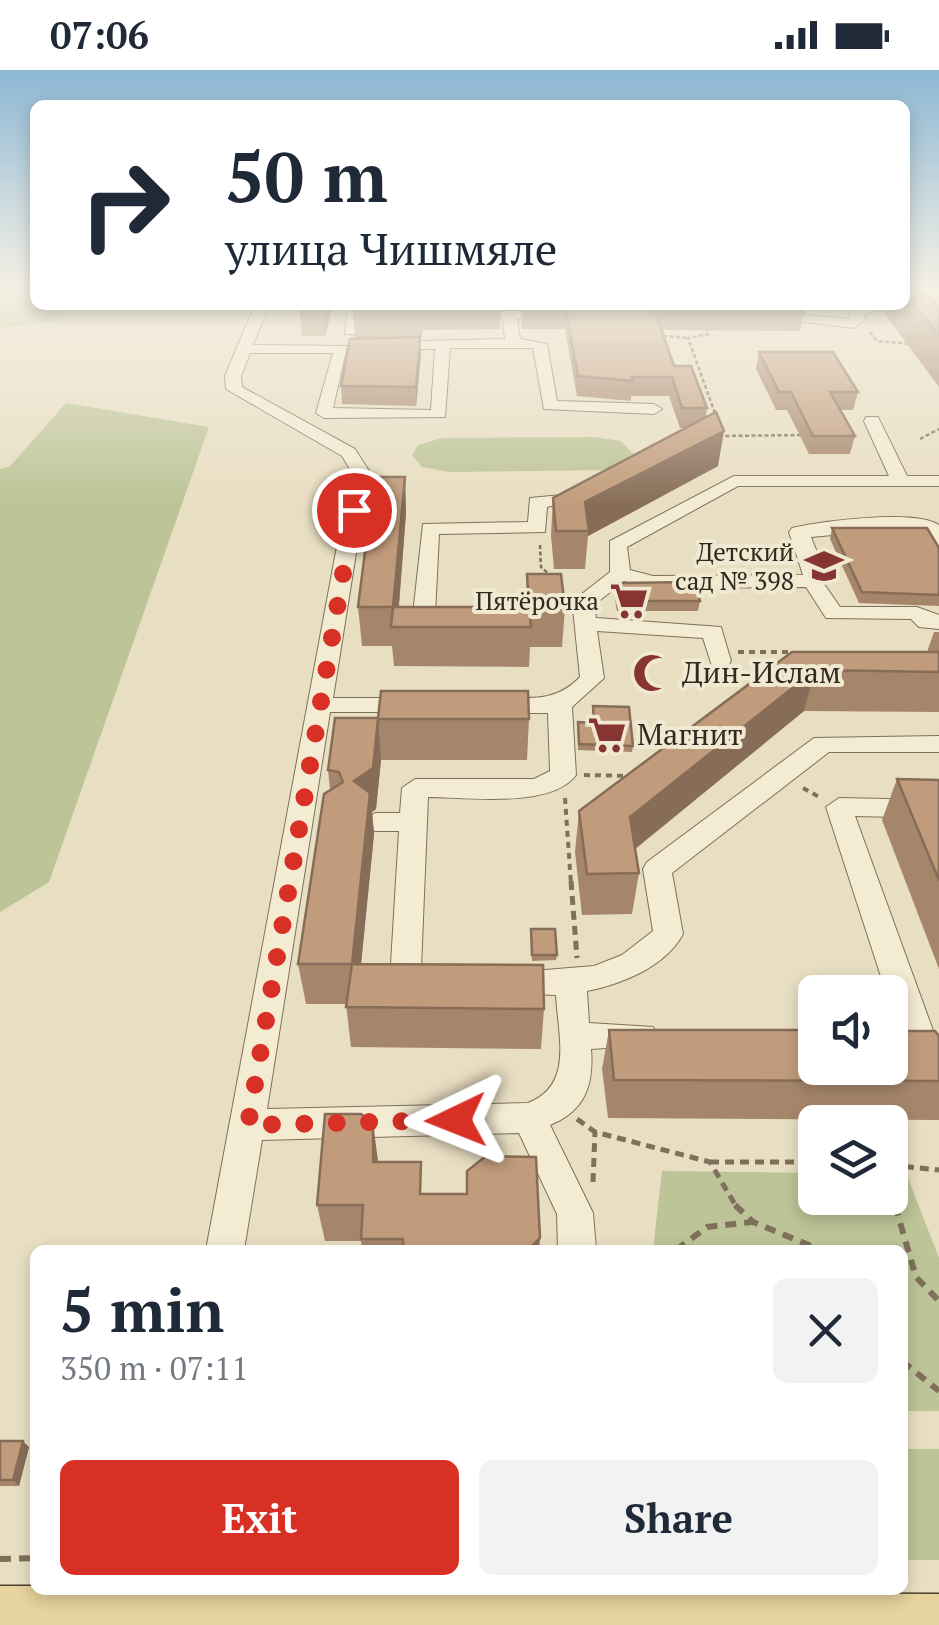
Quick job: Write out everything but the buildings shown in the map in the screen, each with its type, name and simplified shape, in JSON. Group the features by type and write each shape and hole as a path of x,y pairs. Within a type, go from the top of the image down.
{"main road":[{"path":"0,1616 168,1611 939,1624"}],"street":[{"path":"226,1245 320,705 360,548 358,462 349,453 242,396 232,383 240,361"},
{"path":"339,361 324,413 439,414 443,361"},
{"path":"543,361 550,406 654,409"},
{"path":"872,421 901,481"},
{"path":"468,706 560,707 578,695 592,678 584,614 620,574 616,545 734,481 815,485 851,481 939,482"},
{"path":"851,481 862,498 885,510 939,513"},
{"path":"562,502 537,502 538,528 430,528 424,614 433,633 500,634 501,608 513,603 713,632 719,657"},
{"path":"939,542 930,526 886,524 799,532 814,570 812,581 834,613 917,614 927,622 939,622"},
{"path":"404,549 428,549"},
{"path":"620,574 652,582 812,581"},
{"path":"320,705 431,706"},
{"path":"560,707 563,775 538,788 415,788 405,980 575,984 644,961 668,934 657,869 823,744 939,744"},
{"path":"885,975 838,807 939,809"},
{"path":"300,822 331,822"},
{"path":"375,822 413,822"},
{"path":"248,1125 544,1112 577,1079 575,984"},
{"path":"574,1036 667,1036"},
{"path":"908,1044 939,1076"},
{"path":"544,1112 576,1212 578,1245"}],"path":[{"path":"696,361 717,421"},
{"path":"920,439 939,429"},
{"path":"705,444 722,434 820,435"},
{"path":"538,528 542,567 584,614"},
{"path":"719,657 796,652"},
{"path":"575,984 563,775 634,776"},
{"path":"780,776 838,807"},
{"path":"544,1112 595,1132 710,1162 798,1162"},
{"path":"710,1162 722,1186 752,1222"},
{"path":"908,1167 939,1170"},
{"path":"898,1215 907,1245"},
{"path":"683,1245 707,1228 752,1222 809,1239 816,1245"},
{"path":"908,1250 916,1277 939,1301"},
{"path":"908,1366 939,1391"},
{"path":"0,1560 30,1558"}],"green space":[{"path":"66,403 209,427 49,882 0,912 0,469 10,466"},
{"path":"594,437 621,441 635,456 608,470 449,472 422,467 412,455 418,445 442,438"},
{"path":"662,1171 798,1173 798,1215 908,1215 908,1178 939,1258 939,1411 908,1411 908,1245 654,1245"},
{"path":"908,1449 939,1449 939,1560 908,1560"}],"place":[{"name":"Детский сад № 398","path":"824,566"},
{"name":"Пятёрочка","path":"629,601"},
{"name":"Дин-Ислам","path":"652,673"},
{"name":"Магнит","path":"607,735"}],"route":[{"path":"354,510 248,1125 456,1120"}]}
